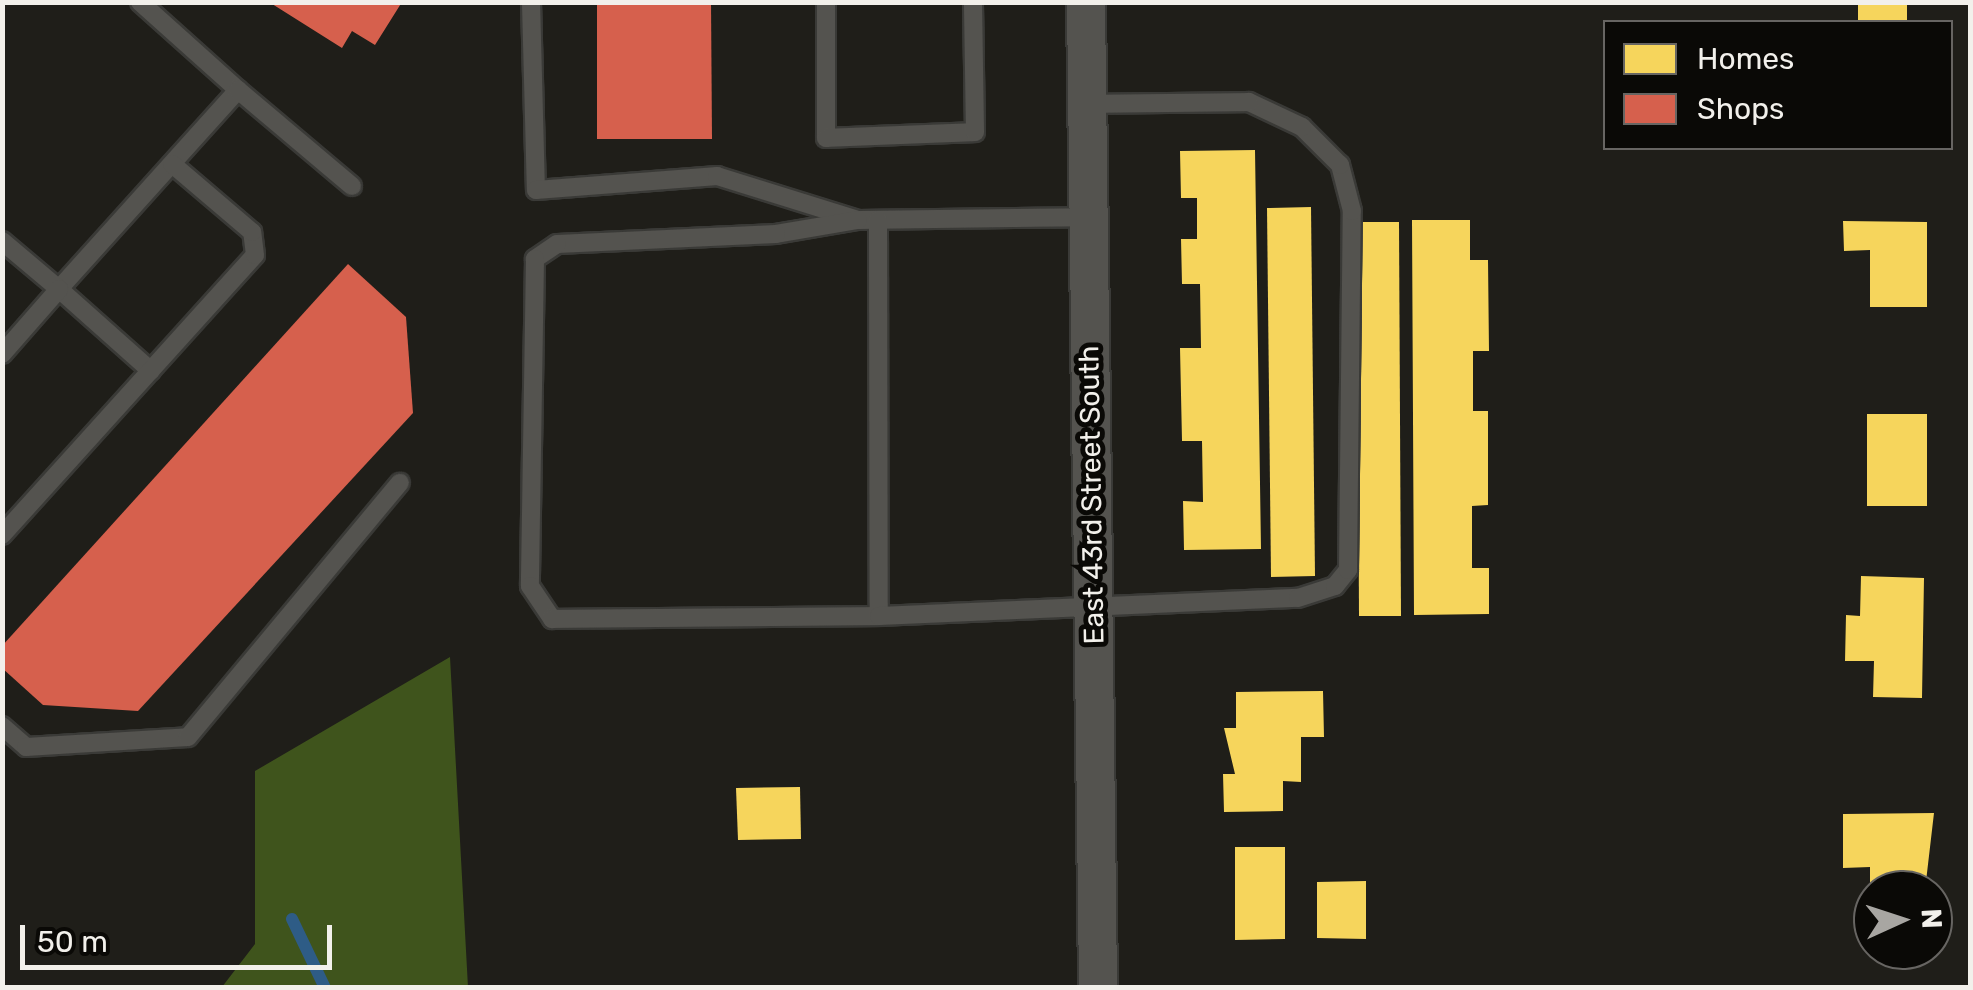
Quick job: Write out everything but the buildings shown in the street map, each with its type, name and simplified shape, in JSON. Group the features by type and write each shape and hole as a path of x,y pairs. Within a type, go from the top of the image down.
{"street":[{"name":"East 43rd Street South","path":"1086,2 1098,988"}],"lane":[{"path":"140,2 352,186"},
{"path":"531,2 536,190 717,176 858,220"},
{"path":"826,2 826,138 975,132 972,2"},
{"path":"2,354 238,90"},
{"path":"1087,104 1249,102 1302,127 1340,165 1352,211 1348,570 1336,586 1298,598 1093,601 879,616 552,619 530,586 535,259 557,244 776,234 858,220 1089,217"},
{"path":"2,535 256,248 252,232 172,164"},
{"path":"878,220 879,616"},
{"path":"2,242 150,371"},
{"path":"2,726 26,748 188,737 400,483"}],"green space":[{"path":"450,657 468,987 222,987 255,944 255,771"}],"waterway":[{"path":"292,919 325,988"}]}
